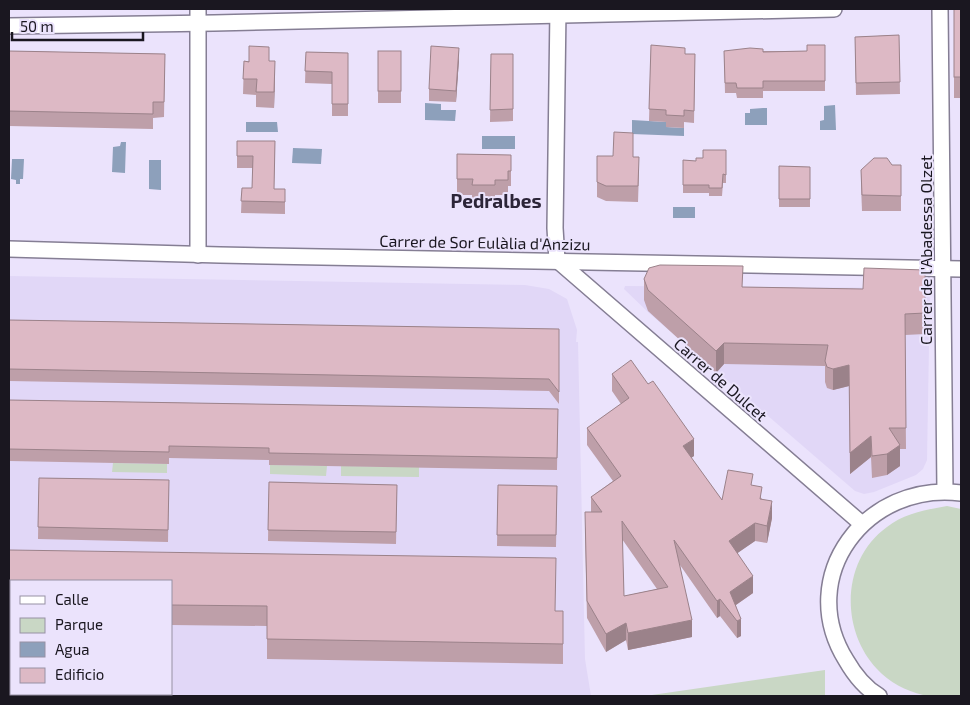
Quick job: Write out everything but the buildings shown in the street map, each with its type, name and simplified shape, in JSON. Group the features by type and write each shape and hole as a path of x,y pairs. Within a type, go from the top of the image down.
{"street":[{"path":"9,26 197,16 834,9"},
{"name":"Carrer de l'Abadessa Olzet","path":"940,9 945,491"},
{"path":"557,260 555,228 558,12"},
{"path":"197,16 198,255"},
{"name":"Carrer de Sor Eulàlia d'Anzizu","path":"9,249 198,255 557,260 961,269"},
{"name":"Carrer de Dulcet","path":"557,260 862,524"},
{"path":"879,696 855,674 839,649 831,620 831,582 836,563 845,546 862,524 893,502 927,492 945,491 961,493"}],"shaded area":[{"path":"9,276 525,285 549,289 567,299 577,330 576,342 578,342 585,659 591,696 9,696"},
{"path":"625,286 930,288 927,460 923,469 916,475 874,492 864,494 855,491 649,313 624,289"}],"green space":[{"path":"113,463 167,464 167,473 112,472"},
{"path":"270,465 327,466 326,476 270,474"},
{"path":"341,466 419,467 419,477 341,476"},
{"path":"947,506 961,509 961,696 932,697 917,693 892,682 877,669 865,653 856,635 852,616 851,596 854,576 861,558 872,541 887,527 901,518"},
{"path":"825,670 825,696 645,696"}],"water":[{"path":"425,103 441,104 441,110 456,110 455,121 425,120"},
{"path":"835,105 836,130 820,130 820,121 824,120 824,106"},
{"path":"767,108 767,125 745,125 745,113 750,113 750,109"},
{"path":"632,120 666,122 666,127 684,128 684,136 632,134"},
{"path":"246,122 277,122 278,132 246,132"},
{"path":"482,136 515,136 515,149 482,149"},
{"path":"121,142 126,142 125,173 112,172 113,147 120,146"},
{"path":"293,148 322,149 321,164 292,163"},
{"path":"12,159 24,159 23,179 20,179 20,184 16,184 16,180 11,179"},
{"path":"149,160 161,160 161,190 149,189"},
{"path":"673,207 695,207 695,218 673,218"}],"district":[{"name":"Pedralbes","path":"496,200"}]}
